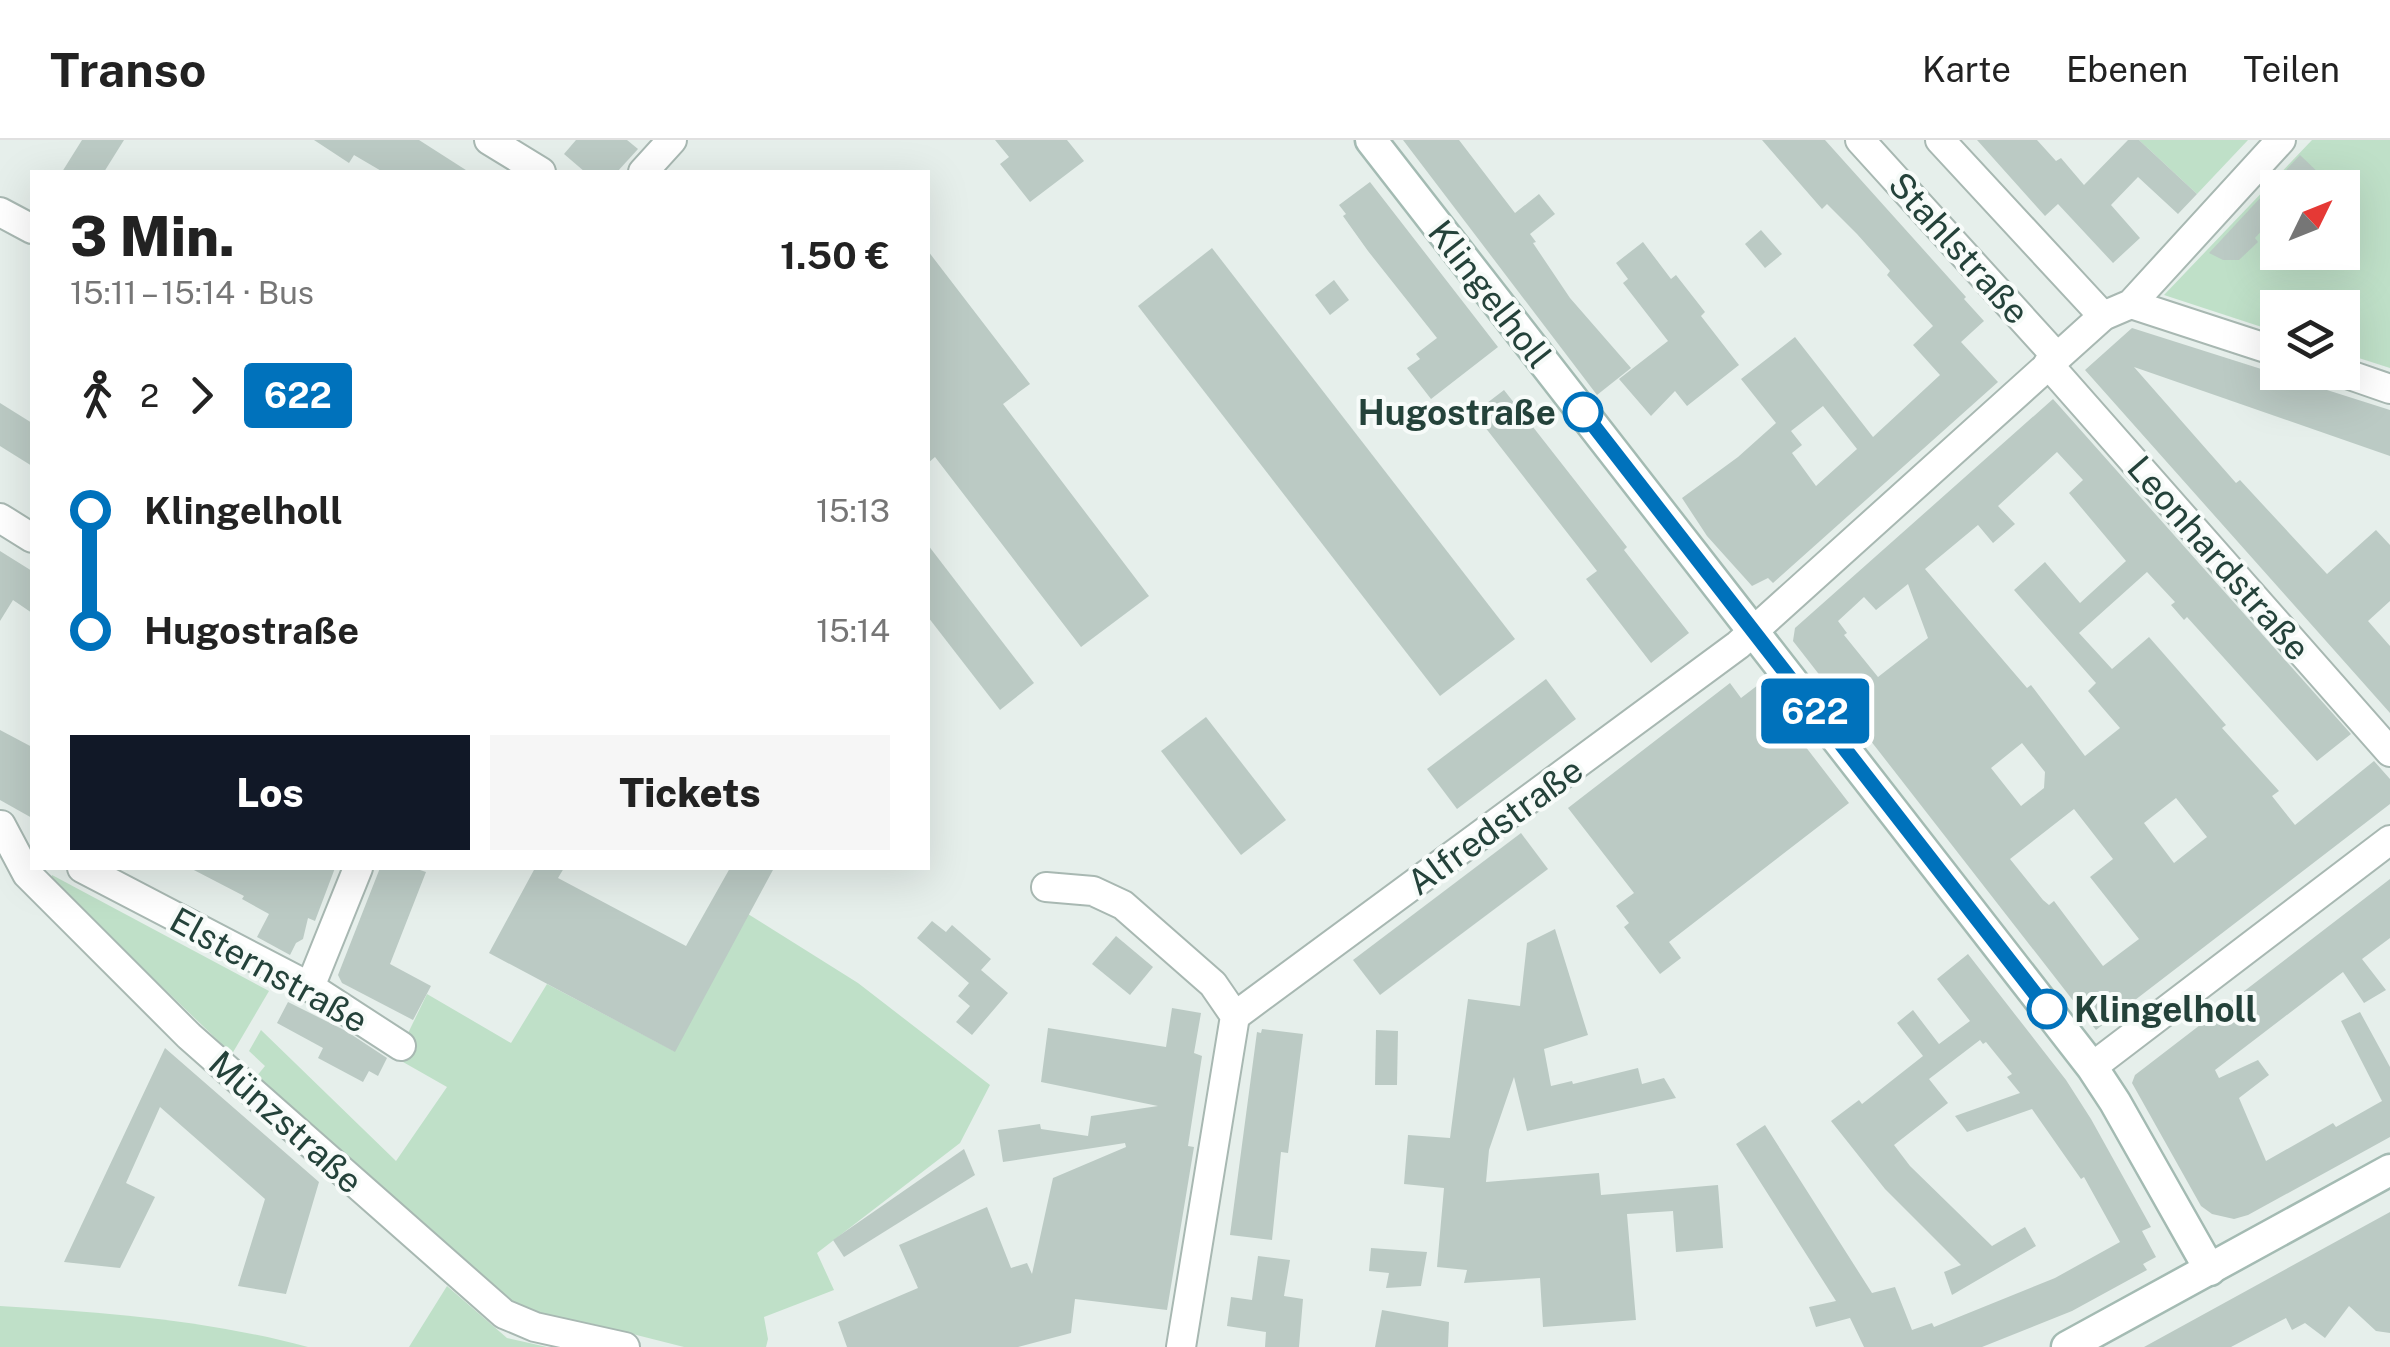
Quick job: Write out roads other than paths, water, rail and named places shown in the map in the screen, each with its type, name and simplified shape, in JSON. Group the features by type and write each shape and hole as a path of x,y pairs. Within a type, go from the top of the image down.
{"street":[{"path":"489,140 537,170"},
{"path":"645,170 672,140"},
{"name":"Klingelholl","path":"1371,140 2092,1068 2116,1102 2210,1270"},
{"name":"Stahlstraße","path":"1860,140 2053,360"},
{"name":"Stahlstraße","path":"1940,140 2103,316"},
{"path":"1754,633 2103,316 2131,304 2281,140"},
{"path":"0,212 30,228"},
{"path":"2131,304 2260,346"},
{"name":"Leonhardstraße","path":"2053,360 2390,752"},
{"path":"2360,378 2390,388"},
{"path":"0,518 30,537"},
{"name":"Alfredstraße","path":"1235,1016 1754,633"},
{"path":"0,825 30,841"},
{"name":"Münzstraße","path":"0,825 27,874 190,1036 504,1314 536,1328 624,1347"},
{"path":"2092,1068 2390,840"},
{"name":"Elsternstraße","path":"86,870 310,987 402,1046"},
{"path":"310,987 357,870"},
{"path":"1046,887 1093,891 1124,906 1213,984 1235,1016 1181,1347"},
{"path":"2067,1347 2390,1170"}],"place":[{"name":"Hugostraße","path":"1583,412"},
{"name":"Klingelholl","path":"2047,1009"}]}
